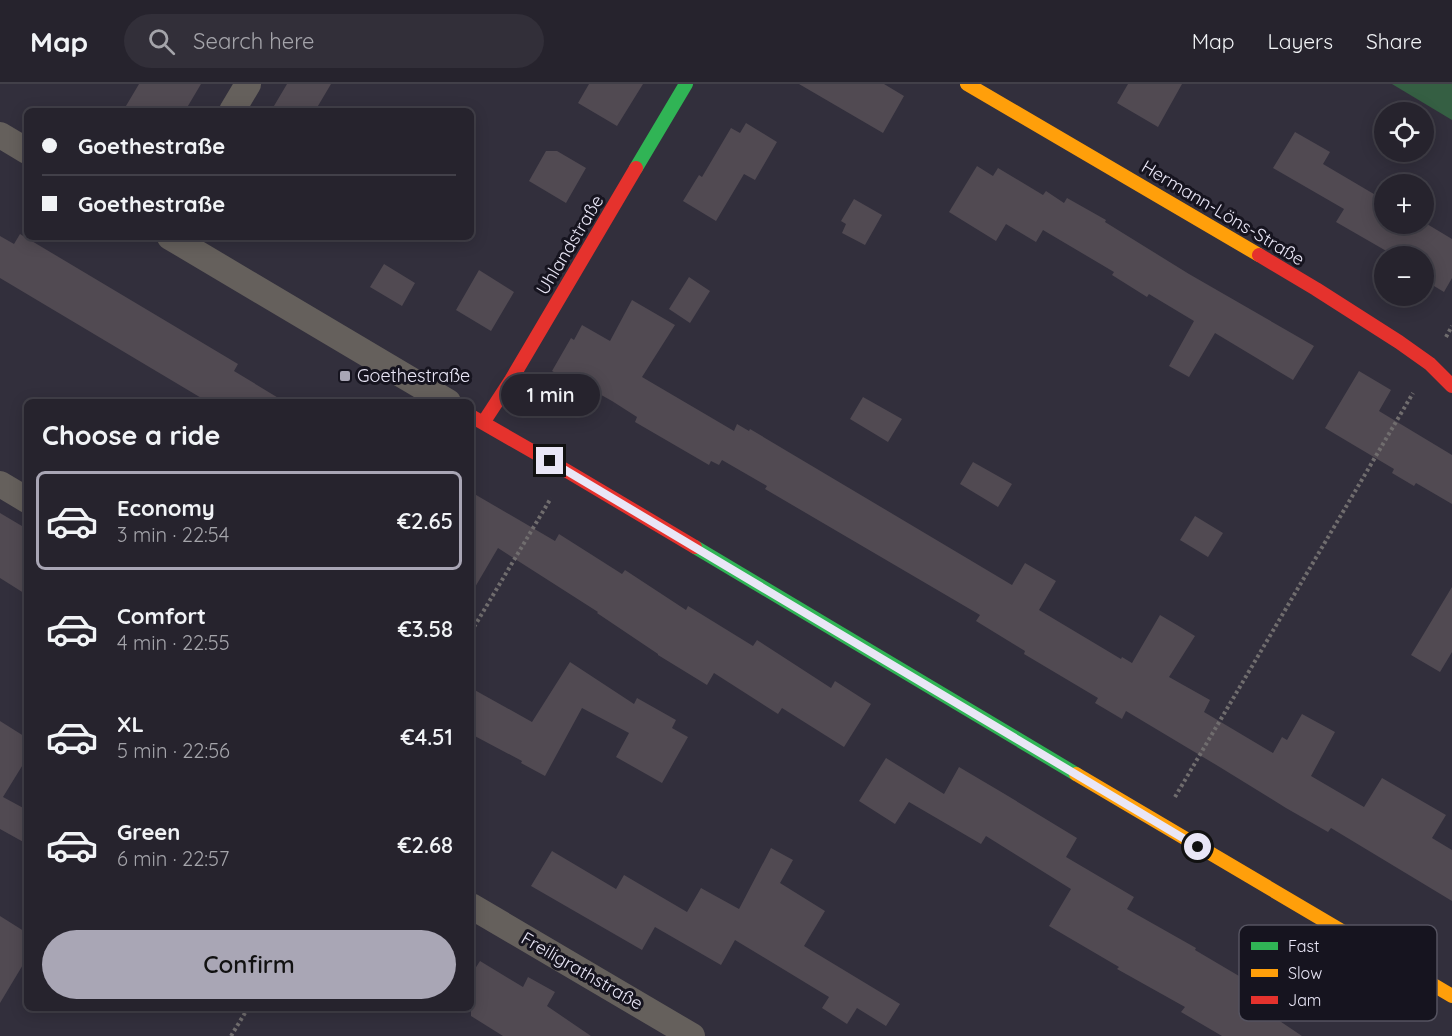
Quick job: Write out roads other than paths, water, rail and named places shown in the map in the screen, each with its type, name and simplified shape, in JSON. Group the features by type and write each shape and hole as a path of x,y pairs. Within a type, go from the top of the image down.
{"street":[{"path":"234,108 248,84"},
{"name":"Uhlandstraße","path":"477,420 511,380 686,84"},
{"name":"Hermann-Löns-Straße","path":"967,84 1316,290 1399,342 1430,364 1452,386"},
{"path":"0,135 24,149"},
{"path":"175,240 443,399"},
{"path":"477,420 567,471 1331,925"},
{"path":"0,484 24,498"},
{"name":"Freiligrathstraße","path":"474,908 692,1036"},
{"path":"1437,987 1452,996"}],"place":[{"name":"Goethestraße","path":"345,376"}]}
